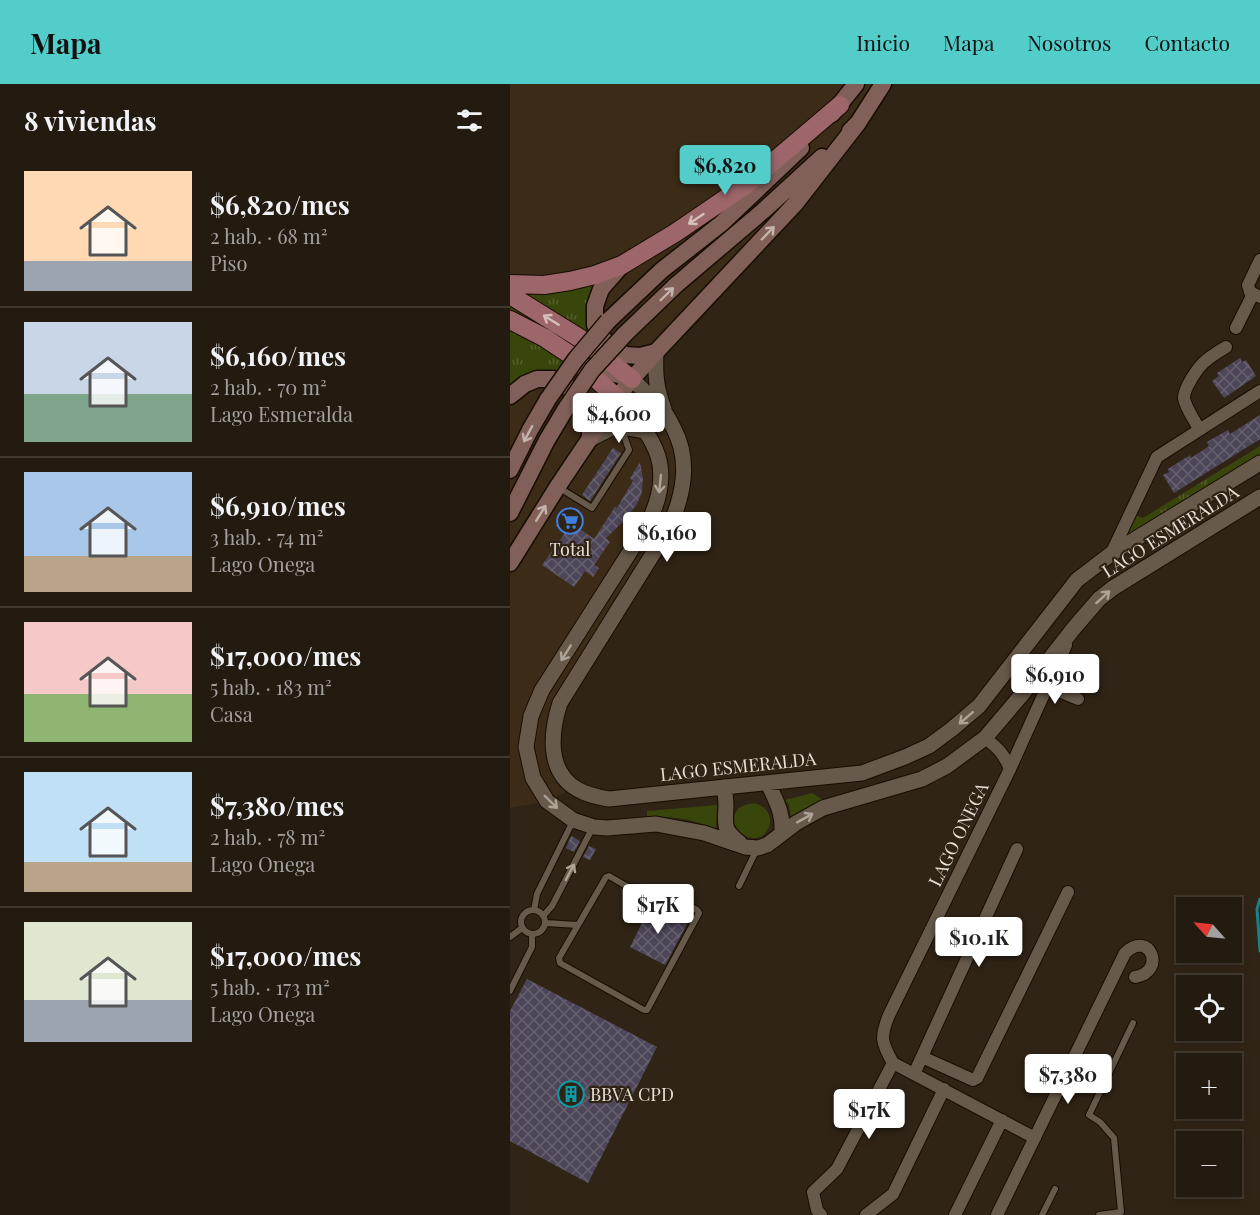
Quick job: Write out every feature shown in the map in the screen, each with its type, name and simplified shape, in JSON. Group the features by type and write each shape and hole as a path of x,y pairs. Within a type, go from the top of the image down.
{"main road":[{"path":"510,470 548,399 576,359 608,321 662,270 722,223 805,145 856,84"},
{"path":"510,563 617,398 656,352 795,204 858,123 883,84"},
{"path":"510,284 544,285 570,281 622,265 675,233 747,184 840,105"},
{"path":"510,513 564,410 592,370 625,334 676,285 763,212 858,123"},
{"path":"622,265 601,289 595,306 595,325 605,341 625,355 640,356 656,352"},
{"path":"510,295 581,339 633,379"},
{"path":"510,320 545,338 569,354 617,398"},
{"path":"582,366 633,379"},
{"path":"510,396 531,381 553,379 574,391 587,406 590,439"}],"street":[{"path":"1236,328 1256,295 1250,292 1248,285 1260,260"},
{"path":"1200,429 1185,403 1185,393 1201,364 1226,347"},
{"path":"656,352 657,393 666,415"},
{"name":"LAGO ESMERALDA","path":"633,379 666,415 678,437 683,455 683,487 676,513 662,540 560,703 555,717 552,743 560,773 574,788 609,799 861,773 929,746 980,706 1077,580 1111,554 1260,463"},
{"path":"1111,554 1157,457 1260,391"},
{"path":"617,398 646,431 656,449 660,465 661,488 647,525 542,690 531,716 526,747 533,778 547,801 573,820 594,827 656,824 704,833 728,831 752,848"},
{"path":"590,439 612,428 646,431"},
{"name":"LAGO ESMERALDA","path":"752,848 767,845 782,832 823,808 922,779 947,766 986,738 1100,599 1113,588 1260,497"},
{"name":"LAGO ONEGA","path":"893,1063 884,1047 883,1032 886,1023 1010,769 1074,628"},
{"path":"1047,686 1078,699"},
{"name":"LAGO ONEGA","path":"986,738 1005,757 1010,769"},
{"path":"768,783 781,810 782,832"},
{"path":"720,831 726,806 724,787"},
{"path":"914,1074 1017,849"},
{"path":"922,1057 973,1080 977,1078 1068,892"},
{"path":"996,1215 1125,953 1132,947 1140,945 1147,948 1152,955 1152,963 1148,972 1135,977"},
{"path":"821,1215 817,1210 813,1192 837,1170 893,1063 1035,1138"},
{"path":"866,1215 893,1194 944,1089"},
{"path":"955,1215 1002,1120"}],"lane":[{"path":"558,486 592,508 628,450 621,428"},
{"path":"534,910 537,894 573,820"},
{"path":"578,925 544,919 537,910 530,910 523,916 521,924 525,931 532,934 543,930 544,919 594,827"},
{"path":"738,886 752,848"},
{"path":"609,876 628,887 656,890 698,910 699,913 647,1010 560,963 559,957 578,925 606,877 609,876"},
{"path":"510,937 522,928"},
{"path":"510,991 532,947 532,934"},
{"path":"1099,1215 1121,1212 1114,1138 1100,1122 1089,1115 1133,1023"},
{"path":"1042,1215 1055,1189"}],"shaded area":[{"path":"510,84 883,84 828,163 633,378 678,437 681,497 569,688 552,743 574,788 547,801 510,808"}],"green space":[{"path":"595,275 601,289 595,325 569,354 553,379 510,396 510,284"},
{"path":"1260,446 1260,463 1111,554 1130,513 1143,518"},
{"path":"812,793 825,801 791,819 789,805 785,800"},
{"path":"748,804 761,805 770,817 769,827 764,835 757,838 750,838 743,834 735,822 735,815 739,808"},
{"path":"717,805 716,828 689,820 647,816 647,811"}],"building":[{"path":"1240,358 1242,362 1246,360 1256,376 1224,398 1212,381 1219,376 1217,373"},
{"path":"1260,415 1260,439 1174,493 1163,475 1169,472 1168,469 1209,446 1207,442 1228,430 1230,434"},
{"name":"Total","path":"613,448 621,453 590,501 582,495"},
{"path":"640,462 643,478 642,492 627,518 606,538 610,542 594,565 599,568 593,577 585,571 574,587 542,565 565,533 556,526 570,507 583,516 576,526 594,539 615,507 617,508 633,481 630,478"},
{"path":"571,836 580,841 574,852 566,848"},
{"path":"589,846 596,849 590,860 583,857"},
{"path":"651,905 687,924 665,965 630,947"},
{"name":"BBVA CPD","path":"527,979 657,1047 588,1183 510,1141 510,1011"}],"waterway":[{"path":"1260,899 1257,909 1260,951"}],"place":[{"name":"Total","path":"570,521"},
{"name":"BBVA CPD","path":"571,1094"}]}
